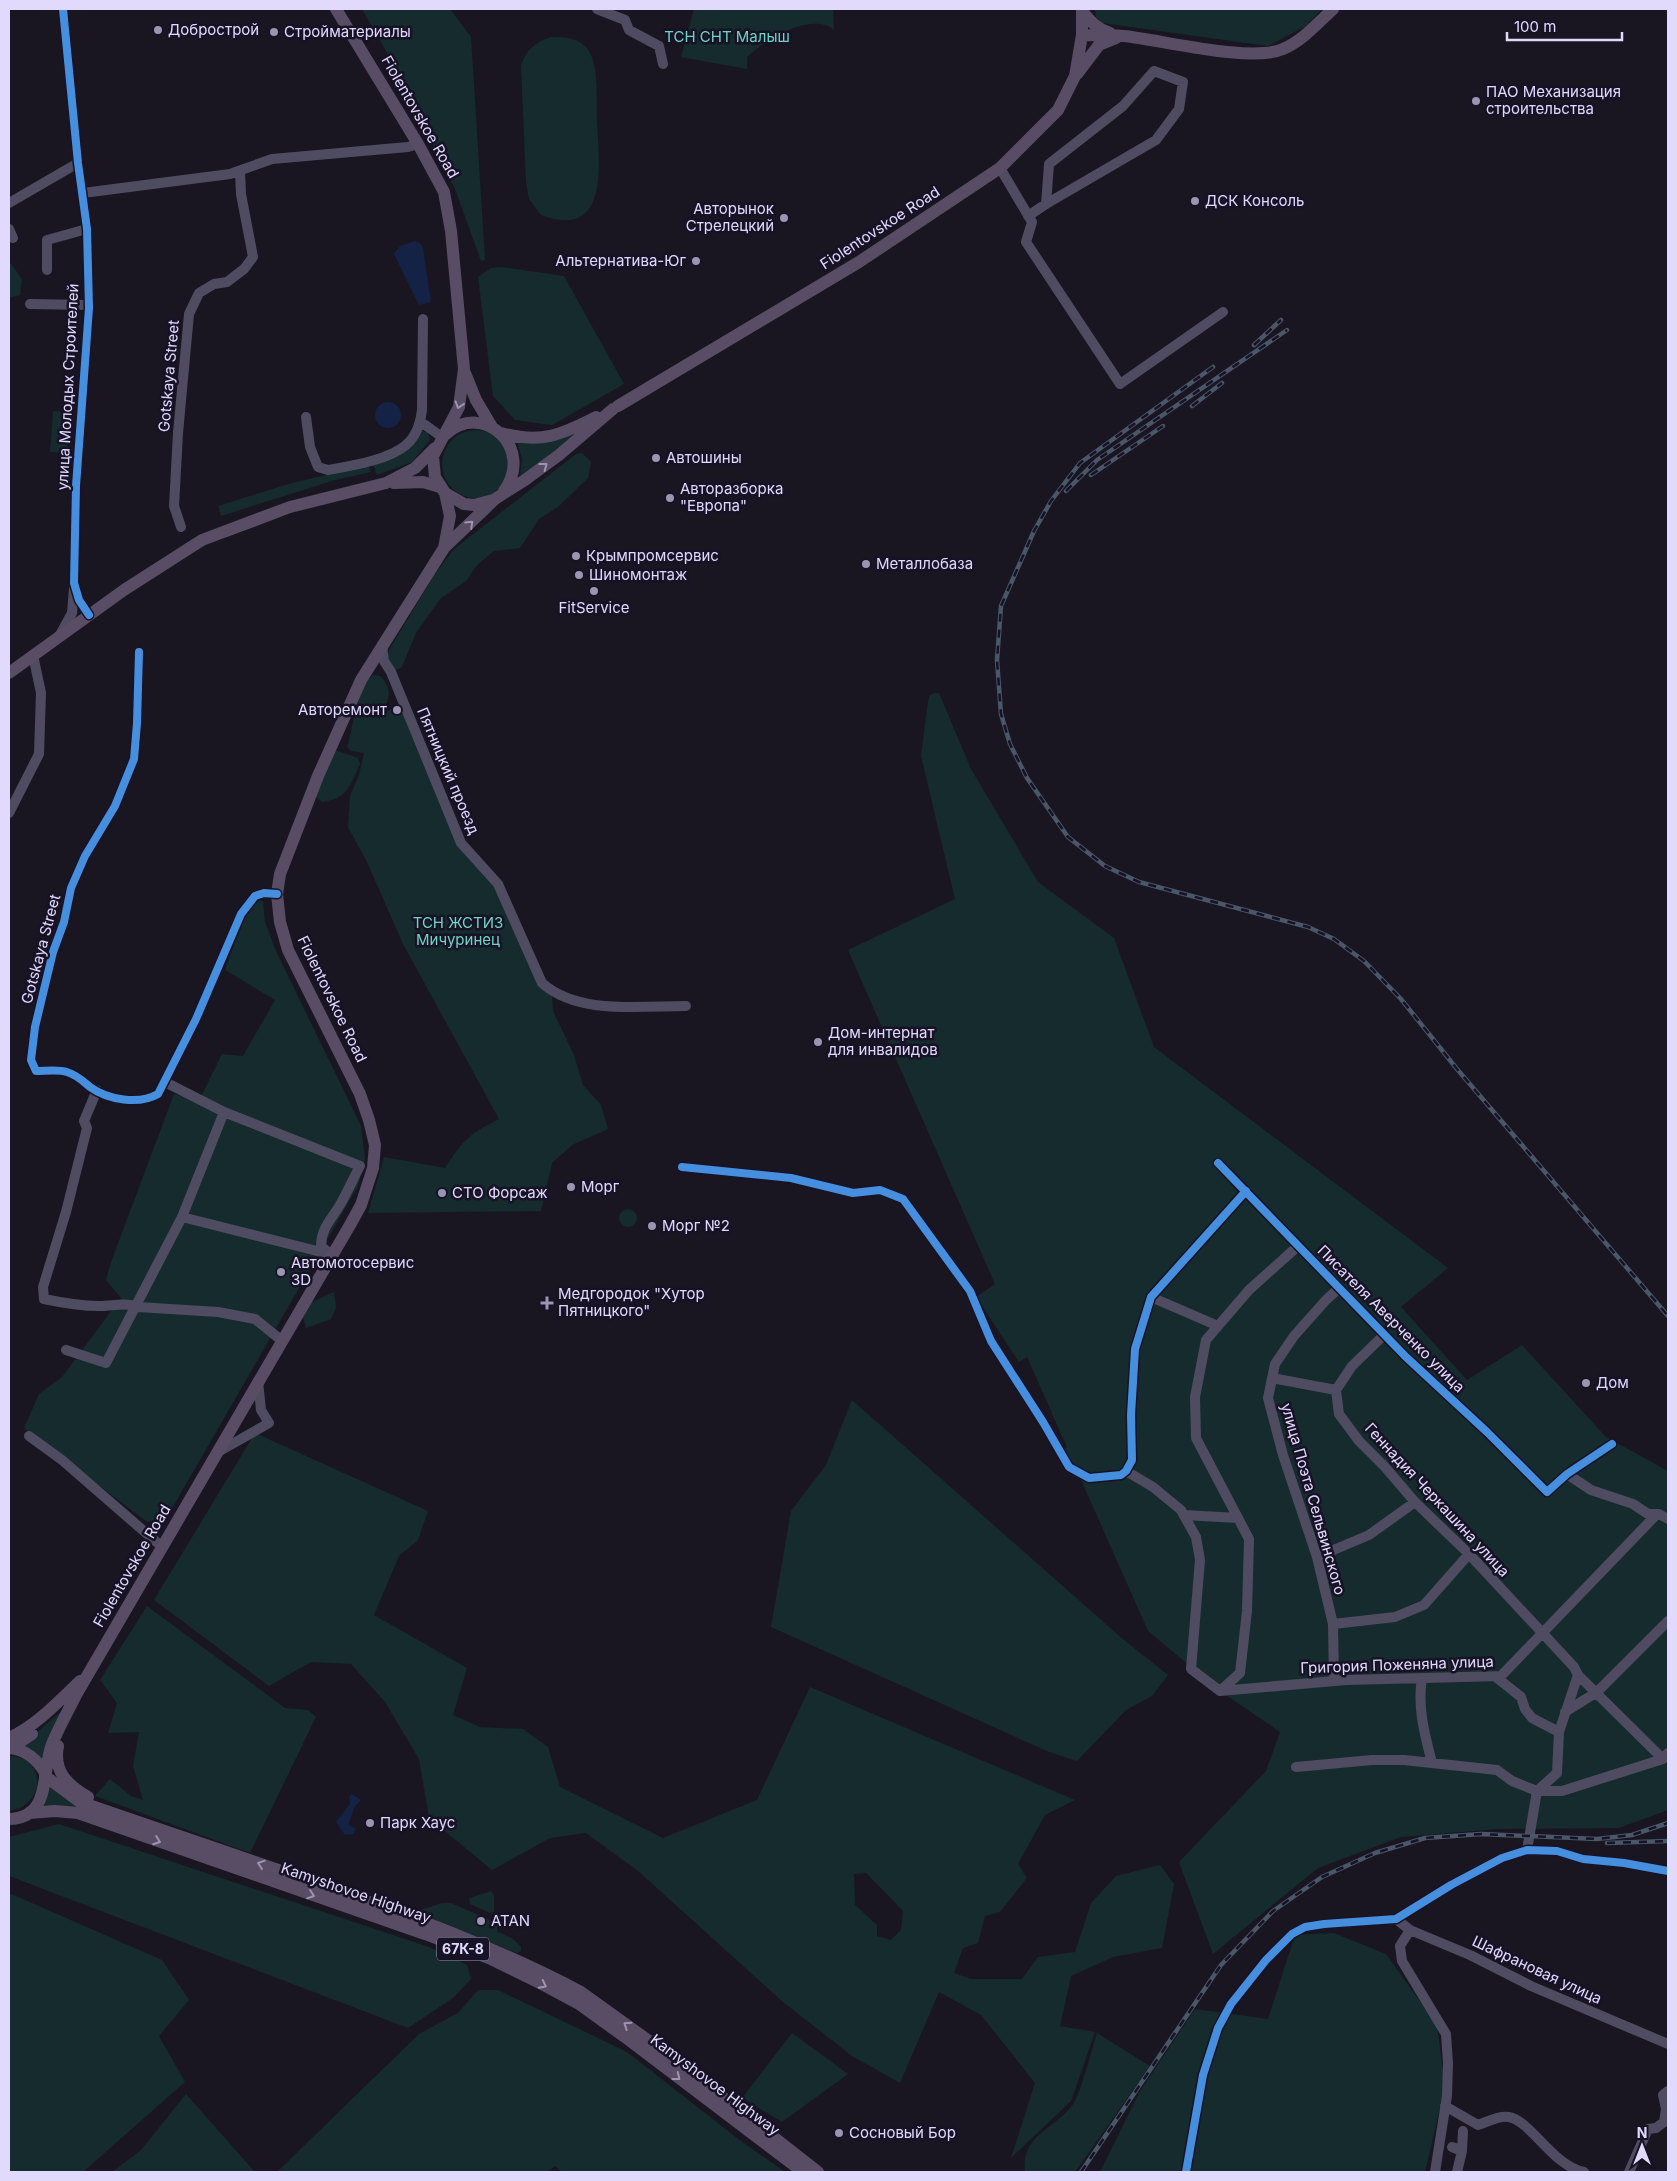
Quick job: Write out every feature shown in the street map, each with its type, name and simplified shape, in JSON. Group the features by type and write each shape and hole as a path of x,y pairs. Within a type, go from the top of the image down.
{"main road":[{"name":"Fiolentovskoe Road","path":"336,9 418,144 444,192 451,230 464,369 459,407 440,441 432,467 450,516 444,548"},
{"path":"1082,35 1122,36 1266,55 1283,49 1299,40 1333,9"},
{"name":"Fiolentovskoe Road","path":"440,441 455,427 471,423 521,438 550,437 562,434 616,408 860,262 1000,168 1058,110 1075,76 1082,35 1082,10"},
{"path":"1082,10 1090,21 1102,30 1122,36"},
{"path":"1075,76 1099,45 1122,36"},
{"name":"Fiolentovskoe Road","path":"442,490 464,504 474,505 499,496 514,473 515,462 508,441 496,430 476,400 464,369"},
{"name":"Fiolentovskoe Road","path":"29,1813 39,1803 43,1794 52,1745 76,1695 215,1453 332,1255 364,1198 373,1168 375,1145 360,1094 288,950 280,922 277,894 280,874 318,776 361,680 444,548 499,496 546,465 616,408"},
{"path":"386,483 415,468 440,441"},
{"path":"9,673 89,615 202,540 290,507 386,483 422,482 442,490"},
{"path":"10,1745 18,1734 52,1707 89,1672"},
{"name":"Fiolentovskoe Road","path":"10,1745 33,1734 76,1695"},
{"path":"70,1707 66,1726 58,1744 57,1768 80,1793 108,1812"},
{"name":"67К-8","path":"10,1745 34,1758 45,1775 80,1802 108,1812"},
{"name":"Kamyshovoe Highway","path":"29,1813 55,1811 78,1813 425,1934 491,1960 579,2004 622,2034 803,2172"},
{"name":"Kamyshovoe Highway","path":"108,1812 389,1909 498,1952 567,1985 587,1996 667,2053 818,2172"},
{"name":"67К-8","path":"9,1821 29,1813"},
{"path":"9,1821 54,1818 90,1823 120,1832 133,1832"}],"street":[{"name":"улица Молодых Строителей","path":"64,9 78,163 87,229 88,305 76,486 74,584 79,600 89,615"},
{"path":"597,9 625,20 629,30 659,46 663,64"},
{"path":"1028,216 1156,140 1179,109 1183,82 1154,71 1123,106 1049,164 1046,204"},
{"path":"83,193 240,172 272,159 408,147 418,144"},
{"path":"9,203 78,163"},
{"path":"1000,168 1032,222 1026,242 1120,384 1223,312"},
{"name":"Gotskaya Street","path":"180,527 174,506 178,433 189,314 199,293 214,284 227,282 244,269 253,257 243,202 240,172"},
{"path":"47,270 48,240 87,229"},
{"path":"30,304 88,305"},
{"path":"306,417 310,446 318,467 328,470 388,455 407,445 421,422 423,319"},
{"path":"421,422 440,441"},
{"path":"60,636 72,612 74,584"},
{"name":"Пятницкий проезд","path":"382,645 384,661 391,672 461,843 498,884 542,984 553,994 600,1005 686,1006"},
{"name":"Gotskaya Street","path":"139,652 138,723 134,759 115,806 85,856 71,888 64,922 41,994 31,1060 36,1071 65,1071 80,1078 97,1090 134,1101 148,1100 158,1094 200,1011 241,914 255,896 264,893 277,894"},
{"path":"9,813 39,754 41,693 33,655"},
{"path":"165,1082 224,1112 360,1166 340,1205 328,1220 321,1237 321,1246 332,1255"},
{"path":"97,1090 84,1121 87,1128 66,1212 42,1287 44,1299 78,1305 101,1306 126,1303 135,1306 218,1312 255,1320 281,1340"},
{"path":"66,1350 106,1363 182,1217 224,1112"},
{"name":"Писателя Аверченко улица","path":"1218,1163 1338,1289 1547,1492 1567,1474"},
{"path":"682,1167 791,1178 853,1193 880,1190 903,1199 970,1291 991,1341 1043,1422 1069,1467 1089,1478 1124,1473 1154,1487 1184,1515 1196,1538 1200,1560 1191,1669 1220,1691 1240,1673 1247,1611 1249,1539 1196,1438 1195,1397 1206,1340 1249,1290 1298,1246"},
{"path":"1124,1473 1132,1460 1131,1415 1135,1349 1151,1297 1246,1191"},
{"path":"182,1217 332,1255"},
{"name":"улица Поэта Сельвинского","path":"1334,1680 1333,1624 1317,1557 1283,1455 1268,1398 1275,1364 1294,1336 1338,1289"},
{"path":"1151,1297 1218,1326"},
{"path":"1272,1378 1336,1390 1352,1366 1384,1335"},
{"path":"215,1453 269,1423 261,1410 258,1380"},
{"name":"Геннадия Черкашина улица","path":"1336,1390 1339,1414 1358,1440 1385,1467 1415,1502 1469,1554 1541,1634 1574,1667 1578,1675 1665,1756"},
{"path":"29,1436 62,1460 161,1546"},
{"path":"1612,1444 1567,1474 1591,1490 1633,1504 1648,1514 1657,1514 1668,1519"},
{"path":"1317,1557 1369,1535 1415,1502"},
{"name":"Григория Поженяна улица","path":"1220,1691 1334,1680 1501,1676 1657,1514"},
{"path":"1184,1515 1238,1518"},
{"path":"1333,1624 1395,1617 1424,1605 1469,1554"},
{"path":"1565,1712 1597,1692 1668,1621"},
{"path":"1527,1850 1537,1791 1557,1773 1559,1732 1578,1675"},
{"path":"1496,1677 1521,1697 1525,1709 1532,1718 1559,1732"},
{"path":"1422,1678 1419,1704 1432,1764"},
{"path":"1296,1767 1372,1760 1432,1764 1497,1770 1512,1780 1537,1791 1562,1791 1665,1756"},
{"path":"1186,2172 1204,2075 1218,2028 1231,2004 1266,1960 1292,1934 1305,1927 1396,1919 1451,1885 1502,1858 1527,1850 1557,1851 1584,1859 1624,1863 1668,1872"},
{"name":"Шафрановая улица","path":"1396,1919 1410,1930 1470,1955 1531,1986 1668,2044"},
{"path":"1410,1930 1400,1946 1402,1961 1446,2034 1448,2063 1445,2106 1435,2172"},
{"path":"1629,2172 1648,2129 1656,2128 1664,2122 1666,2109 1663,2095 1668,2091"},
{"path":"1445,2106 1478,2125 1507,2116 1518,2120 1551,2154 1584,2172"},
{"path":"1457,2172 1457,2149 1463,2131"}],"green space":[{"path":"362,9 450,9 471,37 485,260 481,261 455,189 398,72"},
{"name":"ТСН СНТ Малыш","path":"694,9 833,9 834,30 825,25 814,24 789,30 765,43 747,57 747,69 681,57"},
{"path":"1095,9 1322,9 1306,26 1268,46 1102,23 1096,17"},
{"path":"551,37 574,39 586,47 593,62 596,83 599,158 596,194 590,208 579,217 563,220 541,215 529,199 526,182 521,66 525,56 532,48"},
{"path":"9,261 22,279 20,295 9,298"},
{"path":"501,267 564,276 624,384 552,425 515,420 493,396 478,277 491,268"},
{"path":"53,411 70,413 67,453 50,452"},
{"path":"587,426 520,478 522,459 517,441"},
{"path":"476,430 489,433 500,440 507,451 510,464 507,477 500,488 489,495 476,498 463,495 452,488 445,477 442,464 445,451 452,440 463,433"},
{"path":"422,431 428,432 430,440 412,462 377,475 372,462"},
{"path":"582,453 591,462 588,478 558,507 539,519 520,548 494,551 477,565 466,581 440,599 416,633 402,667 396,670 393,668 389,661 389,650 435,574 454,549 576,454"},
{"path":"368,465 371,472 335,480 221,516 218,506 288,484"},
{"name":"ТСН ЖСТИЗ Мичуринец","path":"373,675 380,676 387,685 389,694 383,713 401,705 460,845 496,886 552,995 553,1011 574,1055 583,1085 601,1105 608,1129 572,1145 552,1163 541,1211 368,1213 384,1157 445,1168 467,1139 480,1129 499,1119 403,944 367,862 348,827 350,796 359,775 364,753 351,751 347,747 358,699 366,682"},
{"path":"939,693 971,769 1038,882 1114,938 1154,1047 1448,1268 1401,1307 1467,1380 1522,1345 1606,1437 1668,1471 1668,1810 1619,1828 1498,1829 1401,1837 1318,1868 1213,1954 1179,1862 1266,1771 1280,1732 1220,1691 1148,1631 1074,1464 1070,1462 1064,1449 1067,1447 1052,1414 1050,1414 1052,1413 1027,1357 1019,1362 976,1297 995,1284 848,950 955,899 921,756 928,701 930,695"},
{"path":"335,750 358,758 360,764 347,790 343,794 338,798 322,802 315,796"},
{"path":"257,901 263,901 265,922 276,951 361,1126 365,1159 358,1186 167,1517 147,1522 24,1428 39,1394 62,1377 121,1298 106,1280 174,1094 199,1101 222,1054 243,1056 275,1000 225,970 245,914"},
{"path":"624,1209 632,1209 637,1214 635,1225 624,1227 619,1222 619,1214"},
{"path":"334,1292 336,1308 331,1319 306,1328 302,1313 305,1305"},
{"path":"852,1400 1124,1640 1168,1675 1152,1696 1126,1710 1077,1761 1049,1752 771,1627 791,1511 826,1465"},
{"path":"255,1433 428,1511 418,1540 399,1556 374,1615 467,1668 453,1715 480,1727 523,1729 548,1747 560,1787 663,1838 757,1800 810,1687 1075,1800 1045,1815 1018,1864 1027,1878 1000,1912 985,1916 978,1943 963,1948 954,1973 971,1979 1022,1979 1038,1957 1075,1952 1091,1903 1116,1876 1160,1865 1174,1884 1162,1948 1113,1957 1071,1976 1060,2026 1095,2032 1071,2101 1011,2158 1035,2083 981,2015 939,1992 900,2083 852,2056 783,2002 638,1871 586,1833 550,1838 492,1870 429,1818 419,1759 385,1702 351,1664 311,1662 269,1686 154,1600","holes":["866,1873 903,1911 901,1930 891,1940 877,1936 877,1925 855,1905 854,1874"]},
{"path":"147,1606 285,1708 308,1710 316,1717 250,1853 95,1796 110,1779 131,1796 143,1800 133,1766 139,1732 108,1733 117,1703 100,1680"},
{"path":"64,1709 45,1765 21,1746"},
{"path":"9,1756 21,1758 30,1764 35,1772 37,1781 36,1791 31,1799 22,1807 10,1811"},
{"path":"48,1785 88,1810 40,1807"},
{"path":"59,1824 429,1947 467,1965 471,1979 453,1998 408,2028 9,1876 9,1837"},
{"path":"491,1891 494,1895 494,1912 490,1913 470,1904 469,1898"},
{"path":"9,1893 162,1960 189,2000 159,2036 185,2082 83,2172 9,2172"},
{"path":"442,1903 451,1903 494,1922 497,1926 497,1931 513,1939 521,1947 521,1951 517,1953 419,1914 420,1910"},
{"path":"1334,1933 1386,1954 1437,2025 1445,2086 1425,2172 1100,2172 1139,2093 1195,2009 1268,2019 1295,1935"},
{"path":"478,1990 498,1990 627,2052 737,2138 785,2172 562,2172 555,2166 547,2172 277,2172 419,2034 458,2013"},
{"path":"792,2033 848,2074 782,2122 742,2098"},
{"path":"1097,2033 1150,2066 1075,2172 1025,2172 1025,2159 1028,2149 1041,2133 1067,2112 1074,2103"},
{"path":"186,2094 255,2172 112,2172 141,2150"}],"water":[{"path":"415,241 420,243 423,248 431,302 419,305 394,254 400,246"},
{"path":"388,402 397,406 401,415 397,424 388,428 379,424 375,415 379,406"},
{"path":"352,1794 361,1800 355,1806 348,1825 356,1829 353,1834 345,1835 336,1822 350,1804 349,1797"}],"railway":[{"path":"1254,345 1281,320"},
{"path":"1066,491 1097,460 1287,330"},
{"path":"1213,367 1080,463 1051,501 1034,531 1001,606 997,660 1001,714 1010,744 1027,778 1068,837 1105,866 1139,882 1308,927 1334,939 1364,961 1401,999 1457,1069 1668,1316"},
{"path":"1192,406 1222,383"},
{"path":"1091,475 1163,426"},
{"path":"1081,2172 1221,1965 1273,1911 1322,1877 1375,1853 1425,1838 1481,1834 1597,1839 1632,1835 1668,1823"},
{"path":"1607,1843 1668,1841"}],"cycle path":[{"path":"63,9 78,163 87,229 89,308 76,486 74,583 79,600 89,615"},
{"path":"139,652 134,759 115,806 85,856 71,888 64,922 53,952 35,1027 31,1060 36,1071 64,1071 77,1076 97,1091 124,1100 142,1099 158,1094 196,1019 241,914 255,896 264,893 277,894"},
{"path":"1218,1163 1406,1357 1487,1432 1547,1492 1567,1474 1612,1444"},
{"path":"682,1167 791,1178 853,1193 880,1190 903,1199 970,1291 991,1341 1043,1422 1069,1467 1089,1478 1121,1475 1126,1471 1132,1460 1131,1415 1135,1349 1151,1297 1246,1191"},
{"path":"1186,2172 1203,2075 1218,2028 1231,2004 1266,1960 1292,1934 1305,1927 1324,1924 1396,1919 1451,1885 1502,1858 1527,1850 1557,1851 1583,1859 1624,1863 1668,1871"}],"place":[{"name":"Добрострой","path":"158,30"},
{"name":"Стройматериалы","path":"274,32"},
{"name":"ПАО Механизация строительства","path":"1476,101"},
{"name":"ДСК Консоль","path":"1195,201"},
{"name":"Авторынок Стрелецкий","path":"784,218"},
{"name":"Альтернатива-Юг","path":"696,261"},
{"name":"Автошины","path":"656,458"},
{"name":"Авторазборка \"Европа\"","path":"670,498"},
{"name":"Крымпромсервис","path":"576,556"},
{"name":"Металлобаза","path":"866,564"},
{"name":"Шиномонтаж","path":"579,575"},
{"name":"FitService","path":"594,591"},
{"name":"Авторемонт","path":"397,710"},
{"name":"Дом-интернат для инвалидов","path":"818,1042"},
{"name":"Морг","path":"571,1187"},
{"name":"СТО Форсаж","path":"442,1193"},
{"name":"Морг №2","path":"652,1226"},
{"name":"Автомотосервис 3D","path":"281,1272"},
{"name":"Медгородок \"Хутор Пятницкого\"","path":"547,1303"},
{"name":"Дом","path":"1586,1383"},
{"name":"Парк Хаус","path":"370,1823"},
{"name":"ATAN","path":"481,1921"},
{"name":"Сосновый Бор","path":"839,2133"}]}
